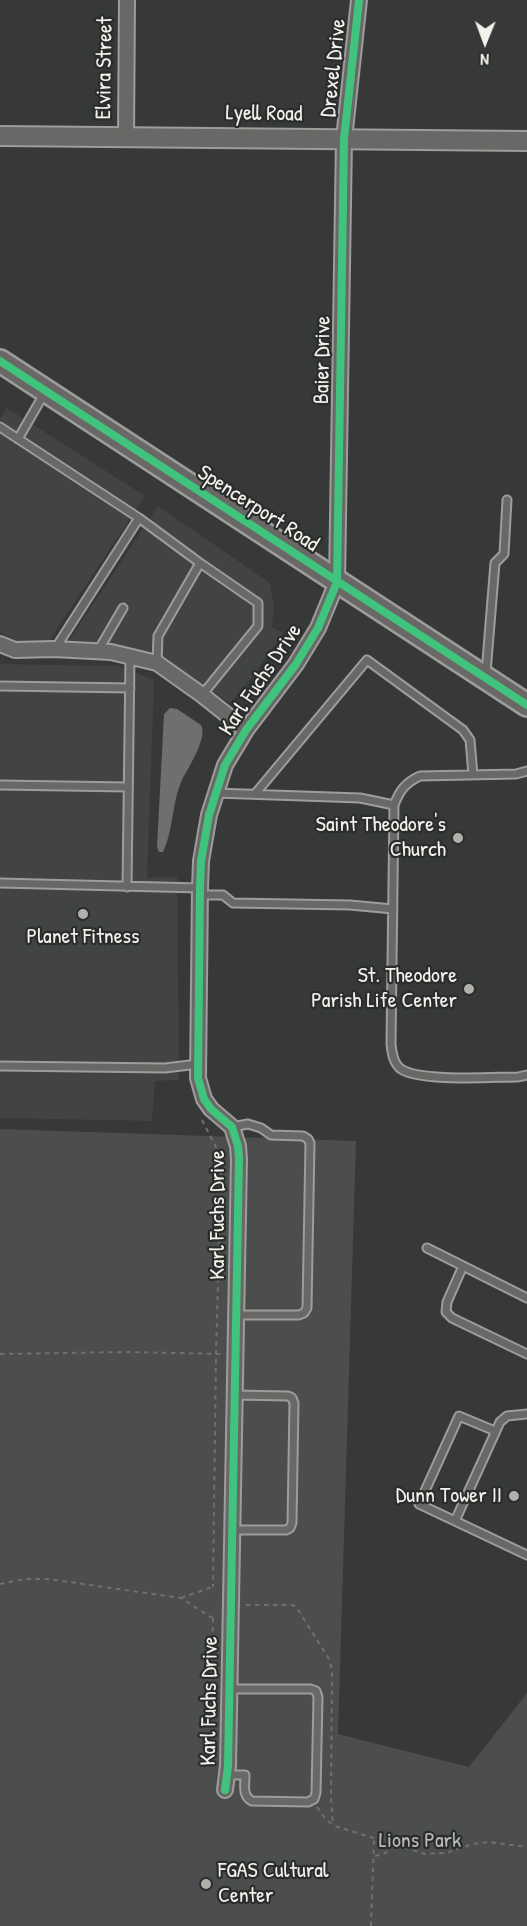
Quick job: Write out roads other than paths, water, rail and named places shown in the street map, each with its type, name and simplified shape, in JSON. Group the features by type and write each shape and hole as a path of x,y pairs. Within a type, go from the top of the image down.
{"main road":[{"name":"Spencerport Road","path":"0,361 527,705"}],"street":[{"name":"Elvira Street","path":"126,137 127,0"},
{"name":"Drexel Drive","path":"344,139 359,0"},
{"name":"Lyell Road","path":"0,136 527,141"},
{"name":"Baier Drive","path":"337,582 344,139"},
{"name":"Karl Fuchs Drive","path":"225,1790 239,1159 238,1146 232,1127 211,1109 200,1090 198,1064 200,892 204,838 215,793 225,765 246,730 296,664 318,628 337,582"},
{"path":"0,644 15,650 54,649 111,652 157,663 246,730"}],"lane":[{"path":"18,439 46,391"},
{"path":"0,427 139,518 258,603 258,626 202,695"},
{"path":"486,678 495,563 504,554 507,500"},
{"path":"54,649 139,518"},
{"path":"157,663 158,636 200,563"},
{"path":"98,651 123,608"},
{"path":"127,887 130,657"},
{"path":"255,794 367,660 463,730 470,740 473,775"},
{"path":"0,686 130,688"},
{"path":"527,771 516,774 420,776 409,781 400,790 394,805 391,1044 392,1056 401,1068 422,1076 518,1077 527,1075"},
{"path":"0,785 128,787"},
{"path":"215,793 360,798 394,805"},
{"path":"0,883 80,884 200,892 223,895 233,903 350,905 393,909"},
{"path":"0,1066 165,1068 198,1064"},
{"path":"232,1127 248,1124 261,1128 271,1135 303,1137 310,1143 307,1308 299,1315 235,1315"},
{"path":"428,1248 527,1298"},
{"path":"463,1266 447,1302 446,1312 527,1354"},
{"path":"232,1530 286,1530 290,1528 292,1523 294,1404 292,1398 288,1396 234,1395"},
{"path":"455,1521 500,1422 507,1416 527,1414"},
{"path":"495,1431 459,1416 419,1504 527,1555"},
{"path":"227,1774 245,1775 245,1794 252,1801 308,1802 314,1799 316,1793 318,1696 316,1691 311,1689 229,1689"}],"place":[{"name":"Saint Theodore's Church","path":"458,838"},
{"name":"Planet Fitness","path":"83,914"},
{"name":"St. Theodore Parish Life Center","path":"469,989"},
{"name":"Dunn Tower II","path":"514,1496"},
{"name":"FGAS Cultural Center","path":"206,1884"}],"park label":[{"name":"Lions Park","path":"420,1841"}]}
